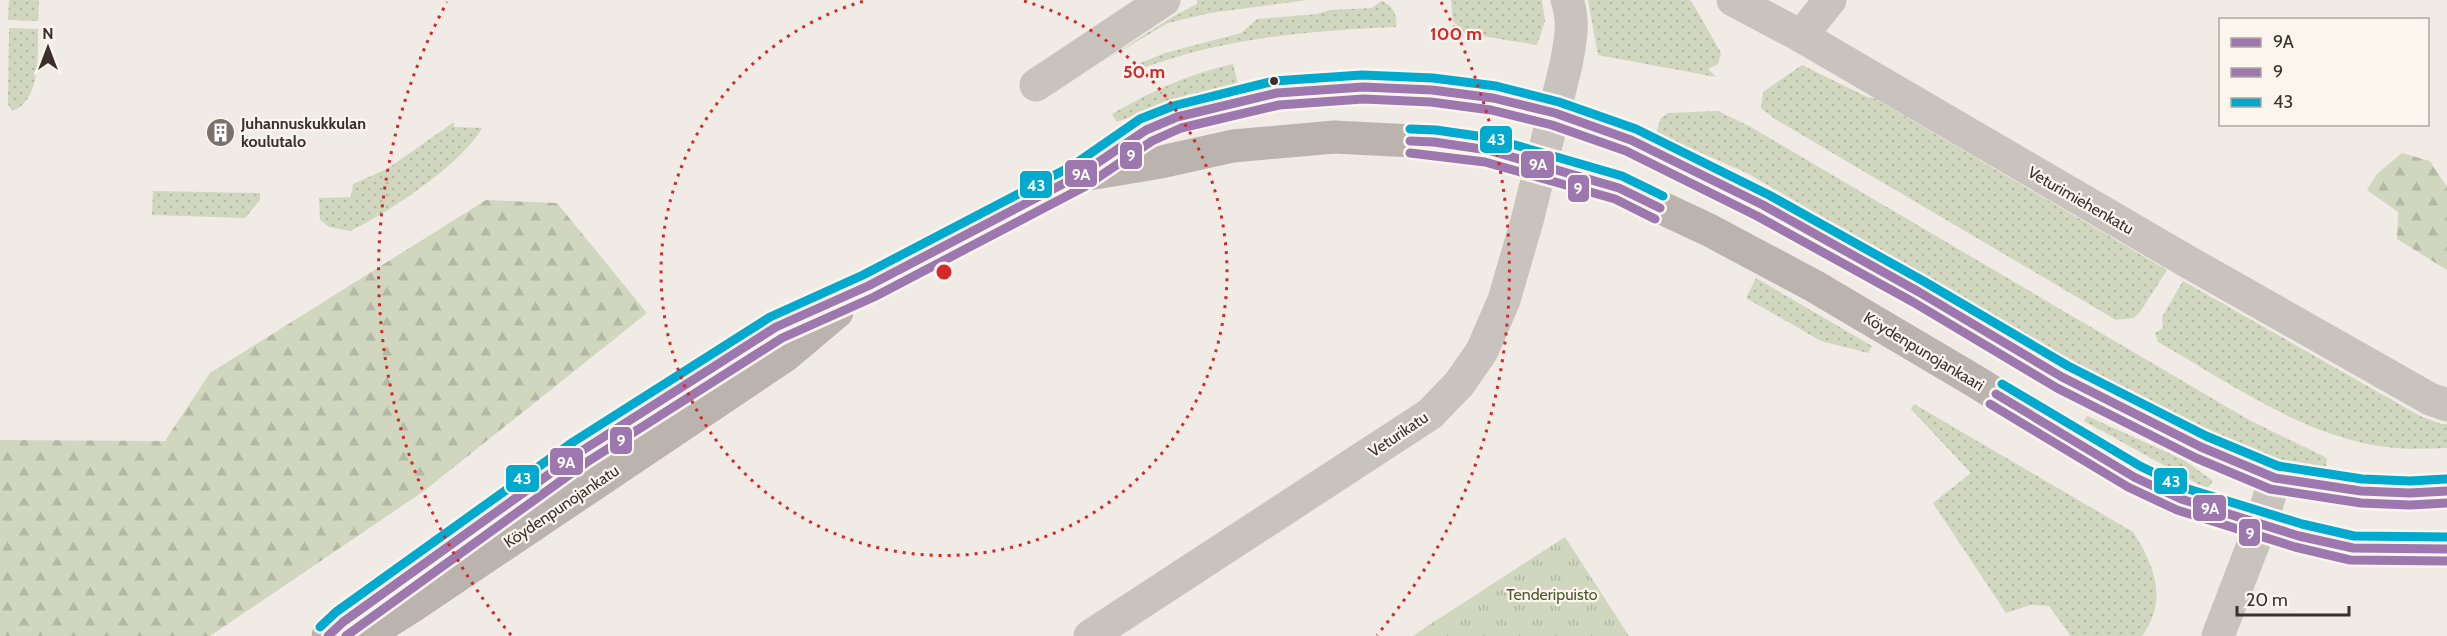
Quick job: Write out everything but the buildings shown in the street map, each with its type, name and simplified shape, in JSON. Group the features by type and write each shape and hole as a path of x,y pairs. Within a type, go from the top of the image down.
{"main road":[{"name":"Köydenpunojankatu","path":"328,636 343,622 580,452 776,327 868,286 1078,176 1146,130 1177,117 1277,93 1363,87 1432,90 1493,98 1556,113"},
{"path":"1556,113 1631,140 1763,205 1919,292 2062,377 2201,447 2275,478 2361,491 2447,492"},
{"name":"Köydenpunojankatu","path":"1078,176 1161,162 1233,146 1334,137 1434,142 1488,150 1542,167"},
{"name":"Köydenpunojankaari","path":"1542,167 1619,188 1708,230 1814,286 2134,477 2181,499 2299,536 2353,548 2447,549"},
{"name":"Köydenpunojankatu","path":"365,636 786,355 868,286"}],"street":[{"path":"1036,85 1164,0"},
{"path":"1556,113 1571,37 1567,0"},
{"name":"Veturimiehenkatu","path":"1733,0 1801,36 2183,260 2438,402"},
{"path":"1801,36 1830,0"},
{"name":"Veturikatu","path":"1090,636 1430,414 1459,384 1482,351 1503,300 1556,113"},
{"path":"2218,636 2261,524 2275,478"}],"green space":[{"path":"9,0 39,0 38,21 8,20"},
{"path":"1197,0 1307,0 1210,13 1168,23 1102,62 1172,17 1197,4"},
{"path":"1451,0 1542,0 1545,21 1537,45 1464,33 1453,21"},
{"path":"1588,0 1689,0 1721,53 1718,64 1708,69 1716,77 1598,55"},
{"path":"1382,1 1394,11 1396,27 1264,38 1199,51 1135,71 1133,66 1165,53 1241,33 1257,19 1317,14 1330,10 1371,8"},
{"path":"9,28 38,29 36,75 33,87 21,106 12,111 8,104"},
{"path":"1233,64 1238,84 1172,101 1117,122 1112,114 1171,84"},
{"path":"1802,65 1867,97 1874,98 2167,270 2140,312 2134,318 2116,320 1775,119 1761,108 1763,92"},
{"path":"1718,111 1749,126 2249,420 2327,458 2325,474 2255,456 2147,406 1747,173 1656,133 1661,118 1668,113"},
{"path":"454,122 454,127 482,128 458,157 423,186 350,231 329,227 320,220 319,198 351,197 353,184 387,169"},
{"path":"2402,153 2430,161 2447,187 2447,270 2397,239 2398,212 2367,190 2377,174"},
{"path":"153,191 260,193 260,200 245,218 152,215"},
{"path":"486,200 557,203 647,313 424,491 210,636 0,636 0,440 165,441 210,373"},
{"path":"1756,278 1872,346 1868,353 1821,341 1746,298"},
{"path":"2183,281 2420,416 2447,424 2447,448 2382,447 2344,438 2316,428 2262,403 2158,342 2155,333 2163,328 2162,317"},
{"path":"1914,404 2133,532 2147,558 2156,584 2155,610 2142,636 2071,636 2049,606 2030,605 2006,613 1933,503 1971,473 1911,409"},
{"path":"2087,416 2184,460 2213,481 2207,489 2084,421"},
{"name":"Tenderipuisto","path":"1565,537 1629,636 1413,636 1426,627"}],"transit line":[{"name":"43","path":"320,627 336,612 573,442 770,317 863,275 1072,166 1140,119 1173,106 1274,81 1362,75 1433,78 1496,86 1559,102 1636,129 1769,195 1925,282 2068,366 2206,436 2278,466 2362,479 2410,481 2446,479"},
{"name":"9A","path":"328,636 343,622 580,452 776,327 868,286 1078,176 1146,130 1177,117 1277,93 1363,87 1432,90 1493,98 1555,113 1631,140 1763,205 1919,292 2062,377 2201,447 2275,478 2361,491 2410,493 2447,491"},
{"name":"9","path":"346,636 587,462 782,338 874,297 1084,187 1152,141 1181,128 1279,105 1363,99 1431,102 1491,110 1552,125 1626,151 1757,216 1913,302 2057,388 2196,458 2270,489 2361,503 2410,505 2447,503"},
{"name":"43","path":"1410,129 1436,130 1491,138 1622,176 1663,196"},
{"name":"9A","path":"1410,141 1488,150 1619,188 1660,208"},
{"name":"9","path":"1410,153 1485,162 1615,199 1655,219"},
{"name":"43","path":"2002,384 2140,466 2185,488 2302,524 2354,536 2447,537"},
{"name":"9A","path":"1996,394 2134,477 2181,499 2299,536 2353,548 2447,549"},
{"name":"9","path":"1990,404 2128,487 2177,510 2295,547 2350,560 2447,561"}],"place":[{"name":"Juhannuskukkulan koulutalo","path":"220,132"}]}
